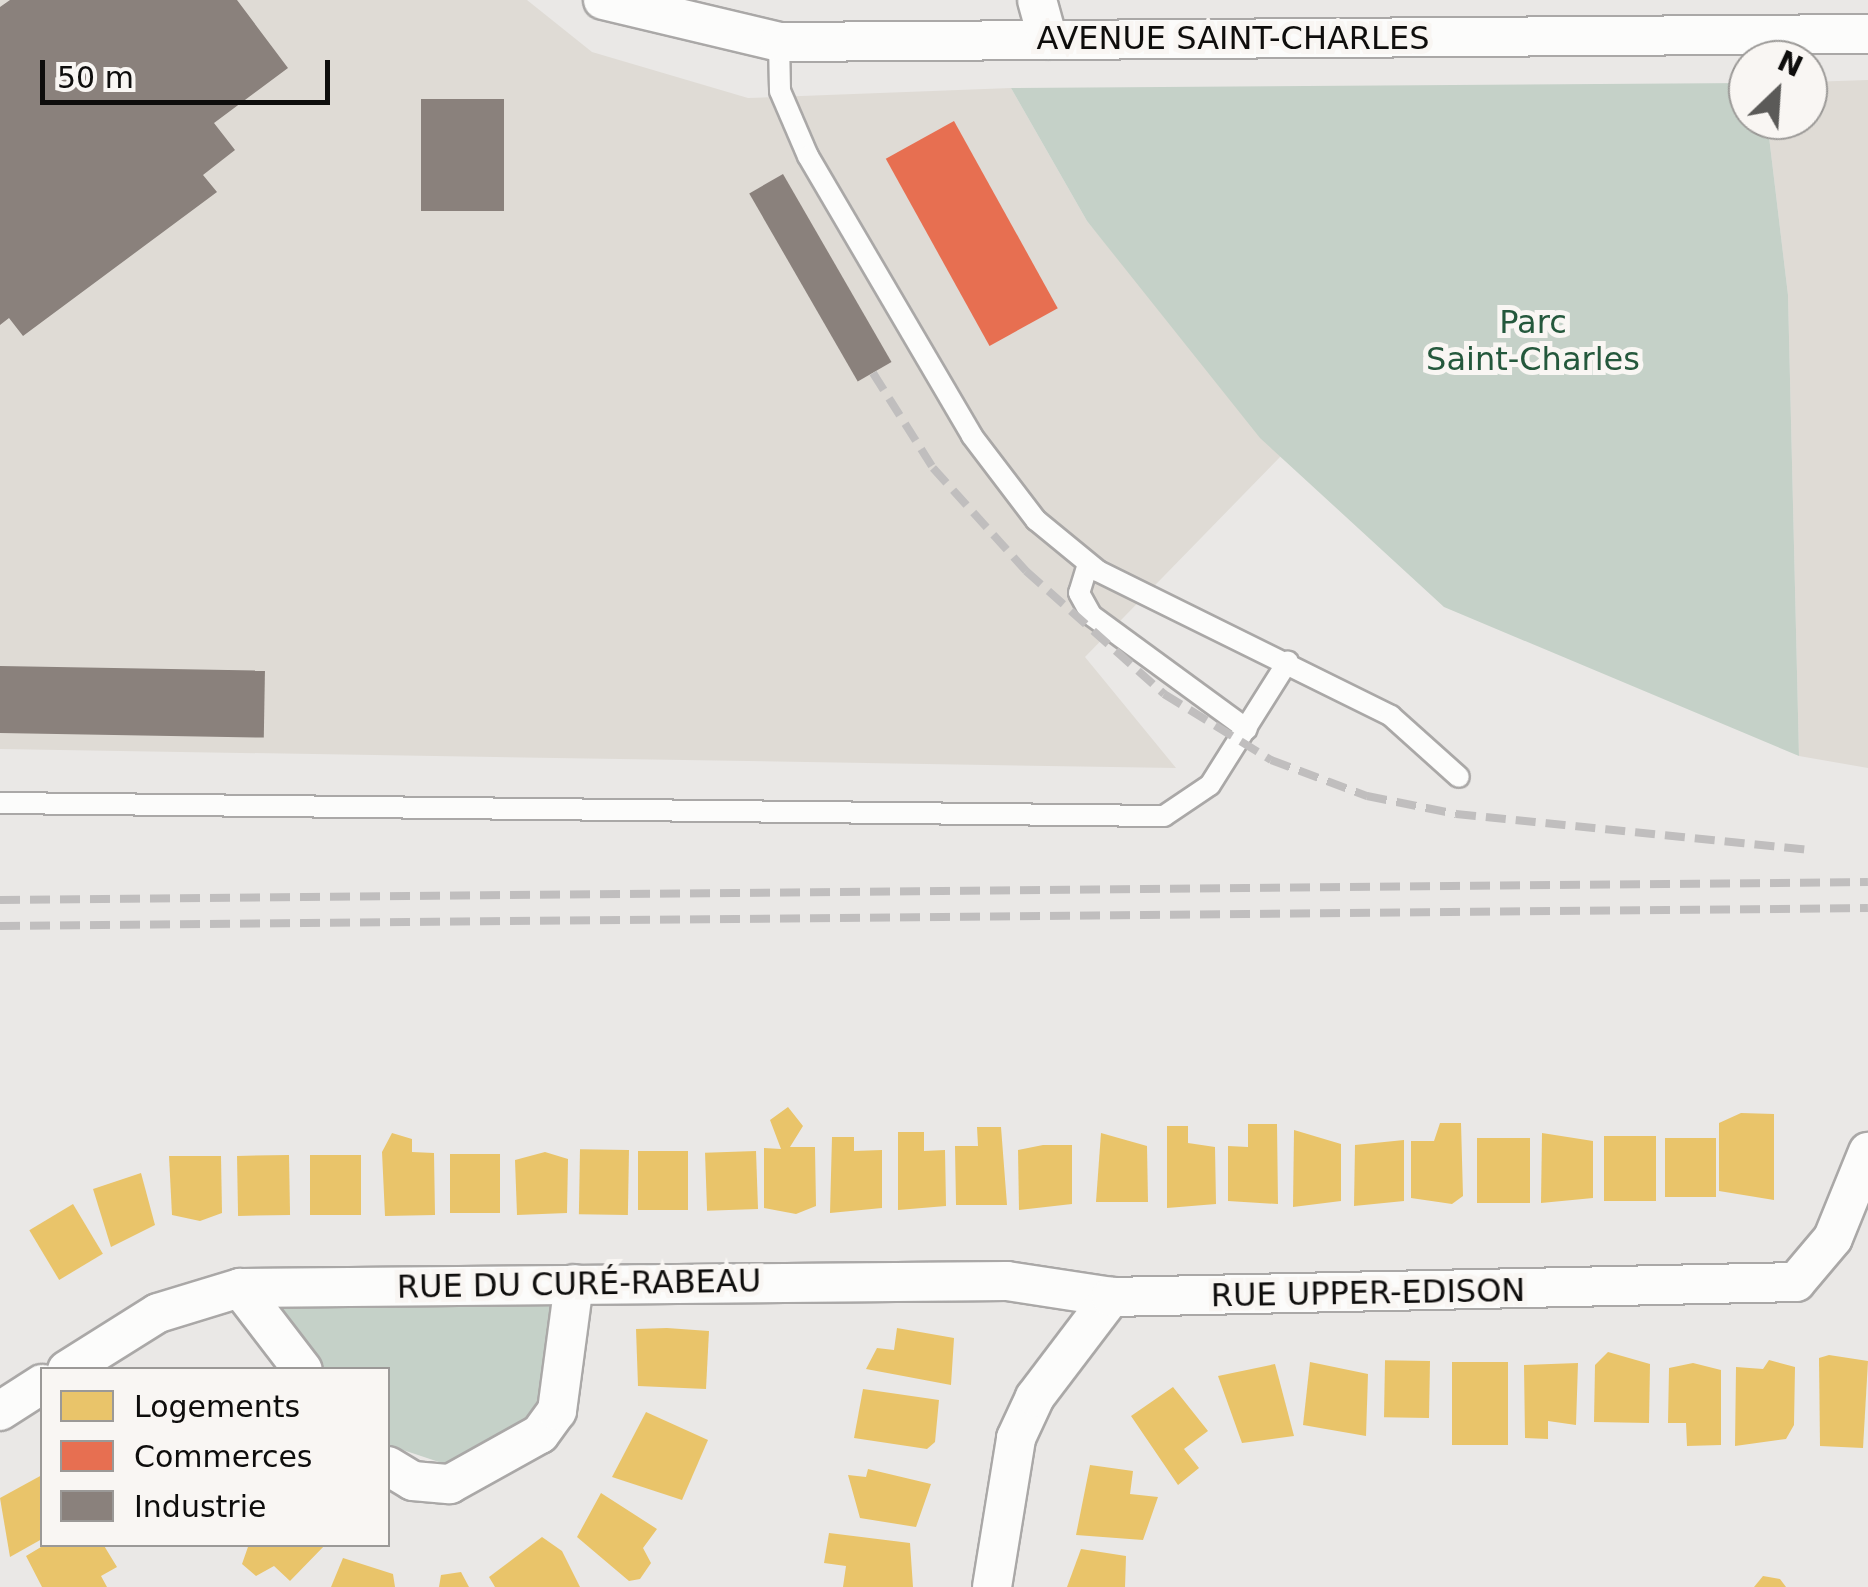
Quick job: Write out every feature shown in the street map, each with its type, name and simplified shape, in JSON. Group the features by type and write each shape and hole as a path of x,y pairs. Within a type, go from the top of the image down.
{"street":[{"name":"AVENUE SAINT-CHARLES","path":"604,0 779,42 1868,34"},
{"path":"1037,0 1048,40"},
{"name":"RUE UPPER-EDISON","path":"1111,1297 1796,1282 1833,1238 1868,1152"},
{"name":"RUE DU CURÉ-RABEAU","path":"71,1367 158,1313 240,1288 1007,1281 1111,1297"},
{"path":"390,1467 413,1482 450,1484 540,1434 557,1410 574,1284"},
{"path":"240,1288 301,1367"},
{"path":"992,1587 1016,1438 1035,1397 1111,1297"},
{"path":"0,1411 40,1385"}],"lane":[{"path":"779,42 791,122 915,344 1008,486 1088,564 1391,716 1459,777"},
{"path":"1088,564 1079,593 1092,615 1247,730"},
{"path":"0,803 1145,818 1196,800 1247,730 1288,661"}],"shaded area":[{"path":"0,0 527,0 592,52 748,98 1011,88 1087,221 1281,456 1085,657 1176,768 0,749"},
{"path":"1868,80 1868,768 1799,756 1788,295 1769,140 1828,140 1828,81"}],"green space":[{"name":"Parc Saint-Charles","path":"1728,83 1728,140 1769,140 1788,295 1799,756 1444,607 1260,438 1087,221 1011,88"},
{"path":"562,1293 545,1416 454,1467 390,1446 390,1367 318,1367 263,1297"}],"building: Logements":[{"path":"788,1107 803,1126 790,1147 815,1147 816,1206 796,1214 764,1208 764,1148 781,1149 770,1120"},
{"path":"1741,1113 1774,1114 1774,1200 1719,1191 1719,1123"},
{"path":"1440,1123 1461,1123 1463,1196 1452,1204 1411,1198 1411,1141 1434,1141"},
{"path":"1248,1124 1277,1124 1278,1204 1228,1201 1228,1146 1248,1147"},
{"path":"1167,1126 1188,1126 1188,1143 1215,1147 1216,1204 1167,1208"},
{"path":"977,1127 1001,1127 1007,1205 956,1205 955,1146 978,1146"},
{"path":"1294,1130 1341,1144 1341,1201 1293,1207"},
{"path":"898,1132 924,1132 924,1151 945,1150 946,1206 898,1210"},
{"path":"392,1133 412,1139 412,1152 434,1153 435,1215 385,1216 382,1152"},
{"path":"1101,1133 1147,1146 1148,1202 1096,1202"},
{"path":"1542,1133 1593,1141 1593,1198 1541,1203"},
{"path":"1604,1136 1656,1136 1656,1201 1604,1201"},
{"path":"832,1137 854,1137 854,1151 882,1150 882,1208 830,1213"},
{"path":"1477,1138 1530,1138 1530,1203 1477,1203"},
{"path":"1665,1138 1716,1138 1716,1197 1665,1197"},
{"path":"1404,1140 1404,1201 1354,1206 1355,1145"},
{"path":"1072,1145 1072,1204 1019,1210 1018,1150"},
{"path":"580,1149 629,1150 628,1215 579,1214"},
{"path":"638,1151 688,1151 688,1210 638,1210"},
{"path":"756,1151 758,1209 707,1211 705,1153"},
{"path":"545,1152 568,1159 567,1213 517,1215 515,1160"},
{"path":"450,1154 500,1154 500,1213 450,1213"},
{"path":"289,1155 290,1215 238,1216 237,1156"},
{"path":"310,1155 361,1155 361,1215 310,1215"},
{"path":"169,1156 221,1156 222,1213 200,1221 172,1215"},
{"path":"141,1173 155,1225 111,1247 93,1189"},
{"path":"73,1204 103,1254 59,1280 29,1230"},
{"path":"897,1328 954,1338 951,1385 866,1369 877,1348 894,1350"},
{"path":"636,1329 709,1331 706,1389 638,1386"},
{"path":"1608,1352 1650,1364 1649,1423 1594,1422 1595,1365"},
{"path":"1829,1355 1868,1361 1863,1448 1820,1446 1819,1358"},
{"path":"1385,1360 1430,1361 1429,1418 1384,1417"},
{"path":"1769,1360 1795,1367 1794,1425 1786,1439 1735,1446 1736,1367 1763,1369"},
{"path":"1310,1362 1368,1374 1366,1436 1303,1425"},
{"path":"1452,1362 1508,1362 1508,1445 1452,1445"},
{"path":"1578,1363 1576,1425 1548,1421 1548,1439 1525,1438 1524,1365"},
{"path":"1693,1363 1721,1370 1721,1445 1687,1446 1686,1423 1668,1423 1669,1368"},
{"path":"1275,1364 1294,1436 1242,1443 1218,1376"},
{"path":"1173,1387 1208,1431 1184,1449 1199,1468 1178,1485 1131,1416"},
{"path":"863,1389 939,1400 935,1442 927,1449 854,1438"},
{"path":"646,1412 708,1440 682,1500 612,1477"},
{"path":"1090,1465 1133,1471 1130,1494 1158,1497 1143,1540 1076,1535"},
{"path":"868,1469 931,1484 916,1527 860,1518 848,1475 866,1477"},
{"path":"40,1476 40,1540 10,1557 0,1498"},
{"path":"601,1493 657,1529 643,1548 651,1563 640,1579 629,1581 577,1537"},
{"path":"829,1533 910,1543 913,1587 843,1587 846,1566 824,1563"},
{"path":"542,1537 562,1551 580,1587 495,1587 489,1577"},
{"path":"41,1547 105,1547 117,1567 101,1576 107,1587 42,1587 26,1556"},
{"path":"248,1547 323,1547 290,1581 274,1566 256,1576 242,1564"},
{"path":"1081,1549 1126,1556 1125,1587 1067,1587"},
{"path":"343,1558 393,1574 395,1587 331,1587"},
{"path":"461,1572 469,1587 439,1587 441,1575"},
{"path":"1763,1576 1780,1579 1786,1587 1754,1587"}],"building: Commerces":[{"path":"954,121 1058,308 990,346 886,159"}],"building: Industrie":[{"path":"10,0 237,0 288,68 214,123 235,150 203,175 217,192 23,336 9,318 0,325 0,7"},
{"path":"421,99 504,99 504,211 421,211"},
{"path":"783,174 892,362 858,381 749,194"},
{"path":"0,666 265,671 264,738 0,733"}],"railway":[{"path":"873,373 933,468 1026,571 1164,694 1271,760 1367,796 1456,814 1810,850"},
{"path":"0,900 1868,882"},
{"path":"0,926 1868,908"}]}
